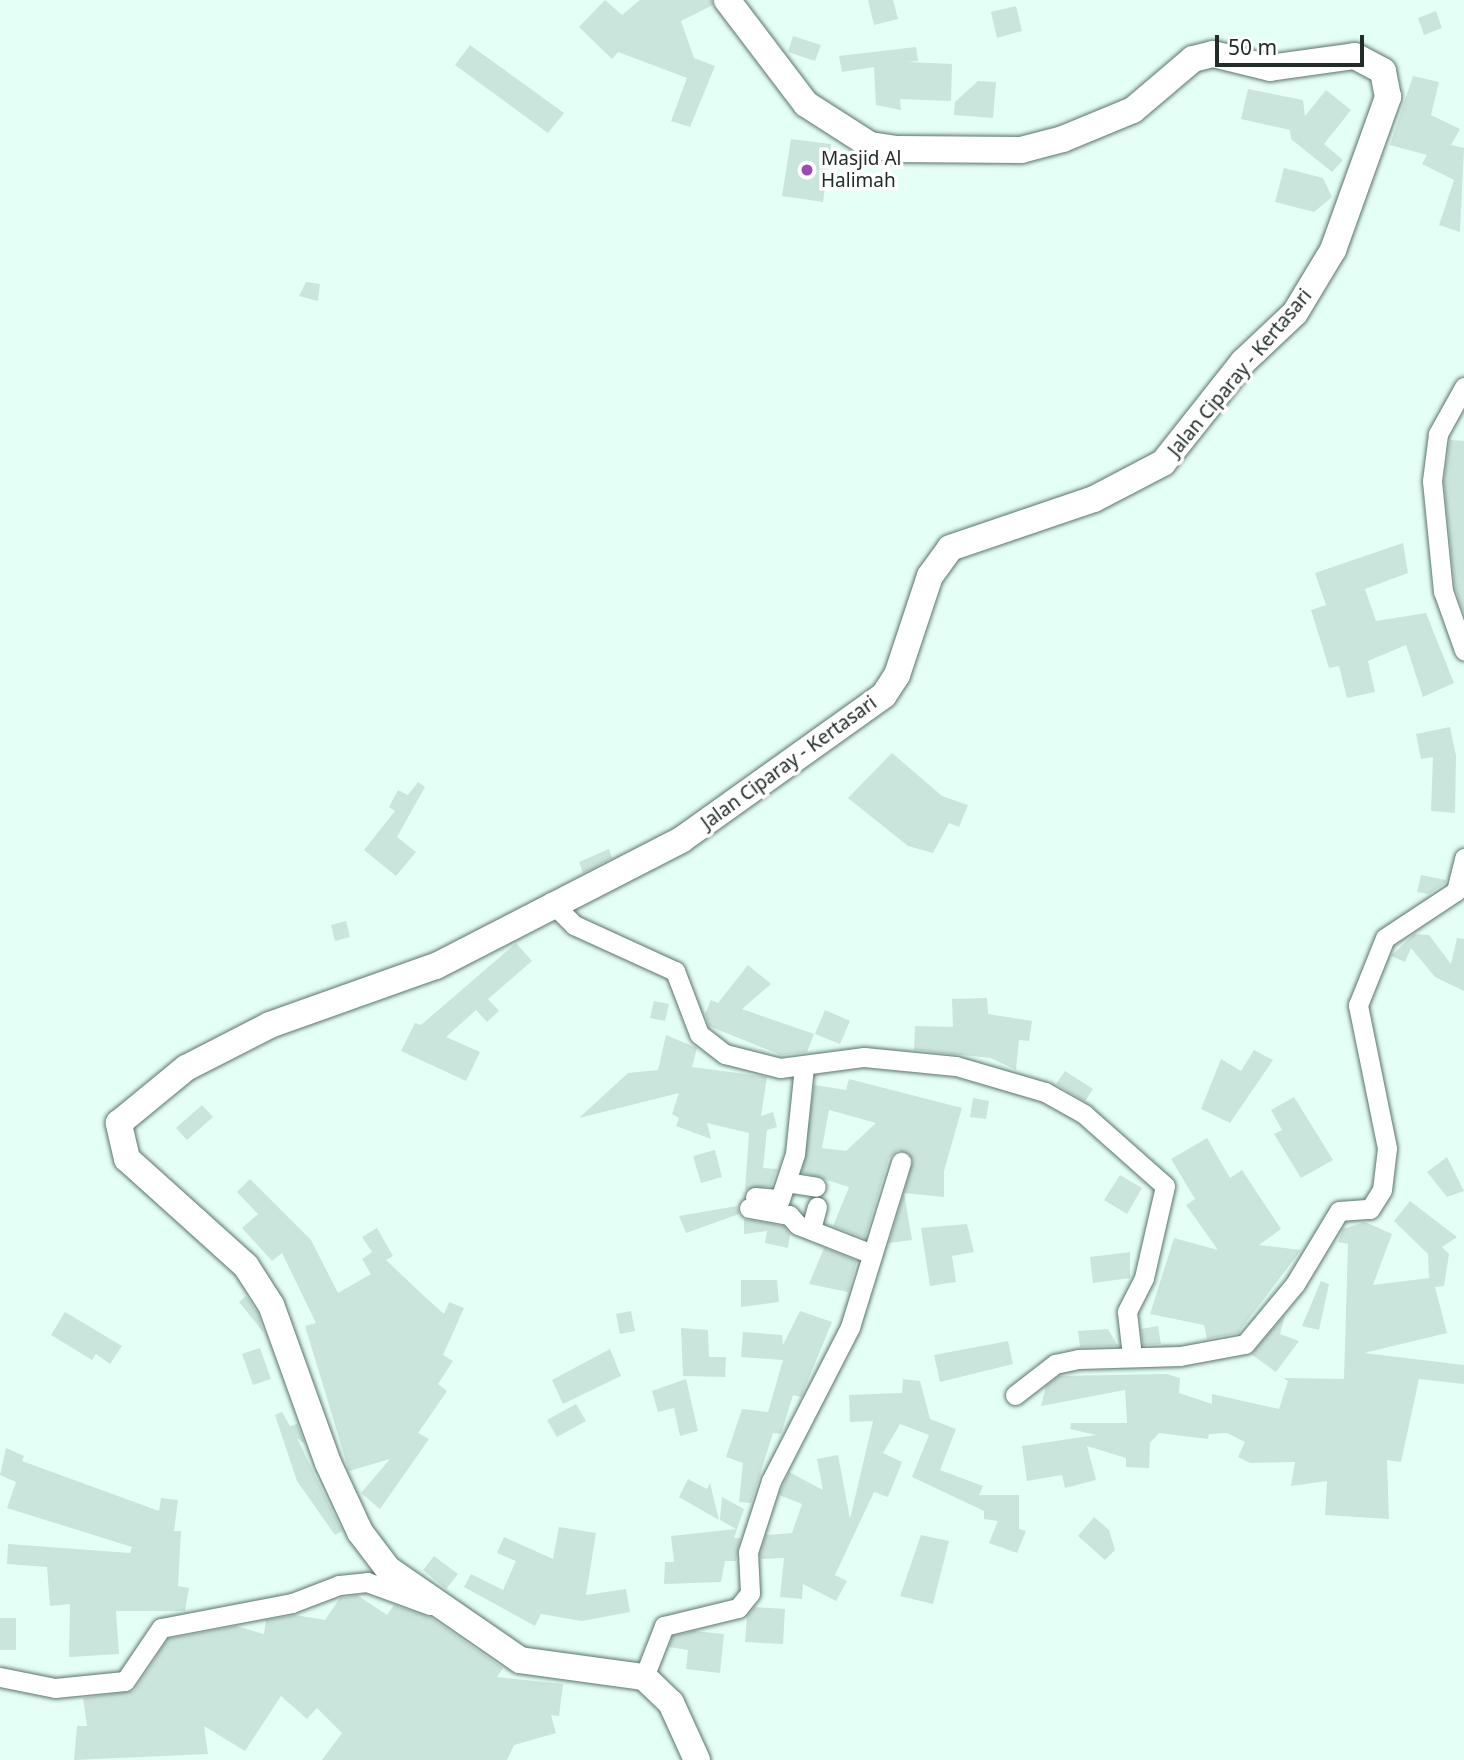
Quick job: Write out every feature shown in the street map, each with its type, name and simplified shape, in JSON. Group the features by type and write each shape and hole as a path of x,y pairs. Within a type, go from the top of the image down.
{"main road":[{"name":"Jalan Ciparay - Kertasari","path":"645,1677 520,1660 434,1606 388,1569 360,1532 328,1462 288,1338 259,1285 224,1245 127,1159 119,1122 186,1068 270,1025 436,966 551,902 728,811 884,695 897,675 930,576 950,548 1094,499 1163,463 1309,293 1333,250 1388,97 1383,71 1355,56 1270,68 1213,54 1193,59 1133,110 1094,130 1021,150 897,149 870,145 806,104 727,0"},
{"path":"645,1677 671,1703 697,1760"}],"street":[{"path":"1464,387 1437,434 1432,481 1443,591 1464,650"},
{"path":"1015,1395 1055,1364 1132,1356 1180,1356 1245,1344 1295,1284 1339,1211 1370,1209 1382,1190 1387,1148 1358,1005 1385,938 1456,891 1464,858"},
{"path":"551,902 574,925 675,971 699,1034 725,1054 804,1068 824,1060 904,1058 1018,1081 1084,1114 1146,1164 1165,1186 1148,1266 1127,1312 1132,1356"},
{"path":"804,1068 786,1182 780,1199 752,1203 789,1214 811,1229 872,1254"},
{"path":"645,1677 664,1626 746,1602 752,1583 748,1552 771,1481 845,1339 901,1162"},
{"path":"786,1182 816,1187"},
{"path":"811,1229 817,1207"},
{"path":"0,1677 55,1688 125,1681 161,1628 292,1603 339,1585 367,1582 434,1606"}],"building":[{"path":"605,0 622,15 640,0 712,0 713,5 681,21 694,58 715,66 690,127 671,121 687,78 618,52 612,59 579,27"},
{"path":"868,0 893,0 898,19 874,25"},
{"path":"1016,6 1022,31 997,38 991,12"},
{"path":"1436,11 1442,28 1424,35 1418,18"},
{"path":"793,36 821,45 815,61 788,52"},
{"path":"470,45 564,113 548,133 455,65"},
{"path":"916,47 918,61 908,62 952,64 951,101 900,99 901,110 876,105 874,67 842,72 839,56"},
{"path":"1413,76 1439,82 1431,115 1460,129 1451,145 1464,148 1460,232 1439,225 1454,180 1422,164 1427,155 1390,145"},
{"path":"978,81 996,82 993,118 954,115 955,102"},
{"path":"1248,89 1303,100 1305,116 1326,90 1351,110 1324,144 1343,160 1332,172 1291,139 1290,130 1241,119"},
{"name":"Masjid Al Halimah","path":"791,139 831,144 823,202 782,196"},
{"path":"1284,168 1323,178 1332,197 1314,212 1275,202"},
{"path":"306,282 320,284 318,301 299,296"},
{"path":"1450,440 1464,441 1464,613 1455,588 1444,481"},
{"path":"1403,543 1408,573 1365,589 1376,621 1426,613 1454,683 1423,697 1406,645 1368,661 1375,692 1347,698 1339,666 1329,668 1311,610 1326,605 1315,573"},
{"path":"1450,727 1456,756 1455,813 1431,811 1433,757 1421,759 1416,734"},
{"path":"892,753 942,796 968,805 959,827 949,823 933,853 908,846 848,798"},
{"path":"418,782 425,787 397,837 416,852 396,876 364,850 395,811 389,807 398,790 408,795"},
{"path":"609,849 612,858 583,873 579,862"},
{"path":"1421,875 1446,880 1429,894 1417,892"},
{"path":"346,921 350,937 335,941 331,925"},
{"path":"1414,934 1429,935 1451,964 1457,938 1464,939 1464,991 1435,977 1411,948 1405,962 1391,956"},
{"path":"516,943 532,961 488,999 499,1011 487,1022 476,1010 446,1037 480,1052 466,1081 401,1051 415,1023 421,1025"},
{"path":"748,965 771,984 742,1009 814,1034 807,1052 781,1055 709,1026 705,1014 711,1000 718,1003"},
{"path":"987,998 988,1014 1032,1021 1029,1041 1019,1040 1016,1070 991,1058 914,1050 915,1026 953,1027 952,999"},
{"path":"654,1001 669,1004 665,1021 650,1018"},
{"path":"825,1010 850,1021 840,1044 815,1034"},
{"path":"666,1035 697,1048 692,1067 767,1077 761,1116 773,1112 777,1127 767,1130 763,1168 777,1169 771,1186 745,1190 749,1133 707,1123 711,1139 676,1126 679,1118 672,1114 679,1093 579,1118 628,1073 658,1070"},
{"path":"1254,1050 1273,1060 1230,1123 1201,1109 1221,1059 1241,1071"},
{"path":"1065,1071 1093,1089 1085,1101 1056,1084"},
{"path":"849,1079 962,1108 944,1171 944,1197 904,1193 913,1160 898,1150 889,1158 865,1238 833,1226 849,1187 802,1172 814,1085 846,1090","holes":["829,1110 876,1123 846,1151 822,1148"]},
{"path":"1294,1097 1333,1160 1301,1178 1274,1134 1282,1130 1271,1110"},
{"path":"973,1098 989,1101 986,1119 970,1117"},
{"path":"202,1105 213,1117 187,1140 176,1128"},
{"path":"1207,1138 1230,1178 1242,1170 1281,1229 1259,1245 1301,1250 1238,1333 1207,1339 1204,1325 1150,1314 1174,1238 1218,1250 1186,1205 1195,1199 1171,1159"},
{"path":"715,1150 722,1177 701,1183 693,1156"},
{"path":"1447,1157 1464,1191 1447,1197 1427,1172"},
{"path":"1120,1175 1142,1188 1127,1214 1104,1200"},
{"path":"250,1179 311,1240 338,1293 371,1274 362,1259 372,1252 362,1237 377,1228 393,1256 386,1260 424,1296 444,1314 449,1302 464,1308 443,1355 453,1361 438,1384 447,1391 418,1433 429,1439 380,1509 361,1493 390,1459 349,1471 305,1326 316,1323 282,1253 272,1261 242,1228 258,1214 237,1192"},
{"path":"904,1193 912,1240 889,1243"},
{"path":"1410,1201 1457,1237 1442,1247 1449,1254 1444,1286 1435,1287 1447,1333 1364,1353 1464,1365 1464,1384 1419,1379 1401,1462 1387,1460 1389,1519 1325,1515 1327,1481 1291,1486 1295,1462 1250,1463 1238,1457 1245,1442 1227,1433 1209,1434 1208,1439 1159,1433 1150,1443 1149,1468 1126,1467 1126,1458 1087,1446 1096,1480 1065,1488 1062,1475 1027,1481 1022,1446 1096,1435 1070,1429 1071,1423 1127,1423 1125,1390 1041,1406 1046,1386 1059,1376 1167,1374 1180,1378 1179,1393 1212,1404 1212,1394 1279,1409 1288,1381 1283,1378 1344,1379 1348,1244 1338,1242 1343,1229 1365,1222 1392,1234 1373,1285 1429,1278 1428,1254 1394,1221"},
{"path":"737,1206 739,1214 686,1233 679,1216"},
{"path":"744,1219 783,1226 790,1234 788,1248 765,1243 767,1231 744,1234"},
{"path":"967,1224 974,1252 952,1256 956,1282 930,1286 921,1228"},
{"path":"824,1248 857,1261 848,1292 809,1284"},
{"path":"1130,1252 1130,1278 1093,1283 1090,1257"},
{"path":"741,1280 777,1280 779,1302 741,1307"},
{"path":"1321,1281 1329,1284 1319,1330 1302,1326"},
{"path":"246,1296 257,1312 264,1333 239,1302"},
{"path":"631,1311 635,1331 620,1334 616,1314"},
{"path":"800,1311 832,1322 801,1397 793,1395 781,1434 773,1433 751,1503 739,1502 743,1463 726,1457 742,1409 768,1412 783,1360 741,1357 743,1332 782,1335 783,1345"},
{"path":"65,1312 122,1346 110,1364 96,1354 92,1360 51,1335"},
{"path":"1285,1315 1280,1334 1299,1341 1276,1372 1251,1354"},
{"path":"1158,1326 1161,1344 1143,1345 1141,1329"},
{"path":"681,1328 708,1330 709,1357 726,1357 725,1377 683,1376"},
{"path":"1108,1329 1118,1346 1080,1347 1078,1331"},
{"path":"1008,1341 1013,1364 940,1382 934,1355"},
{"path":"260,1348 271,1379 253,1385 242,1354"},
{"path":"610,1349 621,1376 563,1404 552,1380"},
{"path":"686,1379 698,1431 680,1436 674,1408 658,1412 652,1391"},
{"path":"903,1379 920,1381 930,1419 956,1429 940,1470 983,1486 979,1495 1019,1495 1019,1529 1026,1531 1017,1553 989,1543 998,1521 984,1519 984,1511 912,1477 929,1435 900,1424 883,1453 902,1462 888,1497 874,1492 835,1575 847,1581 836,1601 803,1584 802,1599 780,1597 784,1558 761,1559 760,1554 766,1535 792,1533 802,1504 779,1495 789,1472 823,1490 817,1459 838,1455 850,1519 873,1421 850,1422 849,1395 902,1393"},
{"path":"576,1404 586,1421 557,1437 547,1420"},
{"path":"282,1412 290,1426 297,1424 305,1444 297,1438 342,1531 335,1535 297,1481 275,1415"},
{"path":"6,1448 24,1456 22,1461 159,1511 161,1498 178,1500 174,1531 181,1531 178,1586 189,1588 185,1611 116,1611 119,1654 69,1657 70,1604 50,1606 47,1567 7,1564 8,1544 130,1553 132,1547 7,1508 16,1482 0,1475"},
{"path":"688,1479 707,1489 710,1483 719,1520 679,1497"},
{"path":"722,1497 744,1509 734,1538 740,1538 736,1561 725,1561 721,1582 664,1584 665,1562 674,1562 671,1536 736,1529 720,1520"},
{"path":"1094,1517 1109,1530 1115,1550 1105,1560 1078,1536"},
{"path":"559,1527 596,1533 586,1595 626,1589 630,1612 582,1621 541,1614 535,1626 464,1587 471,1574 503,1590 516,1561 497,1553 504,1537 553,1559"},
{"path":"921,1535 949,1541 933,1604 900,1596"},
{"path":"434,1556 458,1574 446,1589 423,1570"},
{"path":"357,1595 387,1615 394,1605 431,1618 503,1668 497,1677 563,1684 559,1716 551,1715 556,1733 514,1745 507,1760 322,1760 342,1733 317,1708 307,1719 281,1696 245,1751 204,1726 208,1754 74,1760 77,1726 87,1726 83,1698 134,1691 168,1639 236,1626 264,1634 266,1620 295,1615 325,1620 340,1598"},
{"path":"754,1607 785,1609 783,1644 745,1642 747,1616"},
{"path":"0,1618 16,1618 16,1650 0,1650"},
{"path":"694,1631 724,1634 720,1673 686,1669 688,1650 669,1647 673,1636"}],"place":[{"name":"Masjid Al Halimah","path":"807,170"}]}
